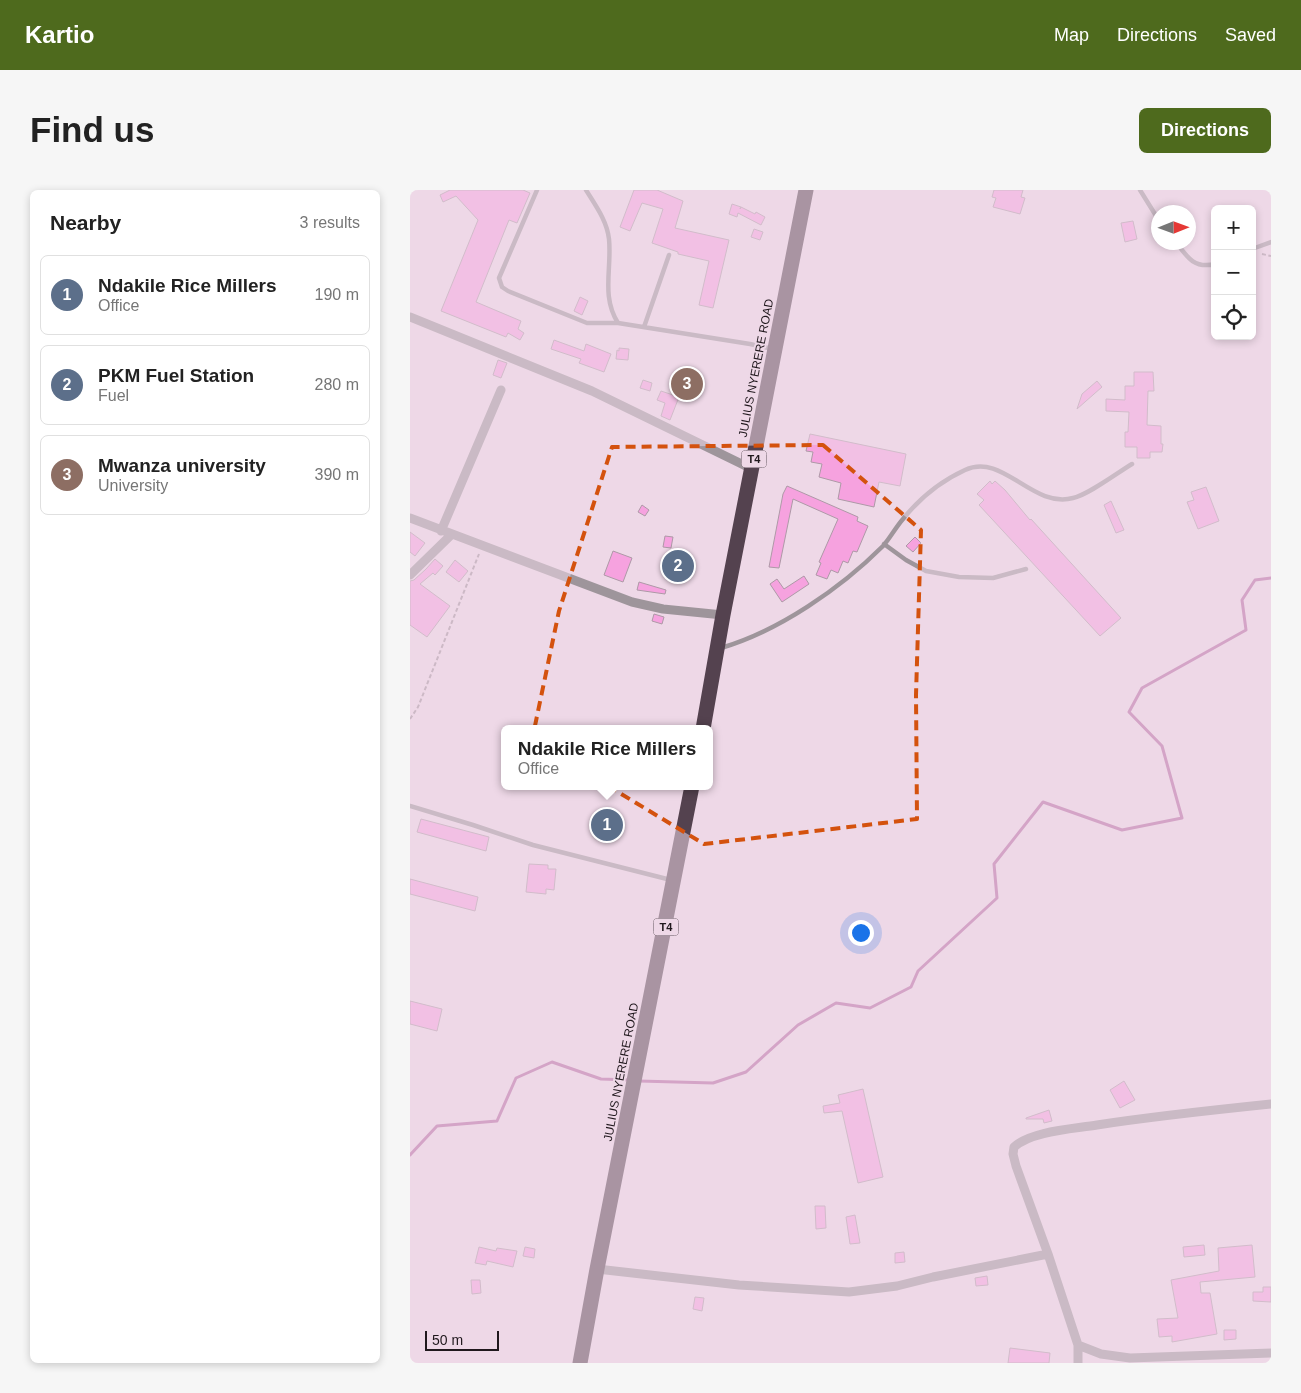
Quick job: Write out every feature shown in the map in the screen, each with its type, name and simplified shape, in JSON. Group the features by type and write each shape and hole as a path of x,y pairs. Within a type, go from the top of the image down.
{"highway":[{"name":"JULIUS NYERERE ROAD","path":"704,725 723,615 806,190"},
{"name":"JULIUS NYERERE ROAD","path":"580,1363 691,790"}],"street":[{"path":"410,317 592,391 752,469"},
{"path":"441,531 501,390"},
{"path":"410,518 632,602 663,609 723,615"},
{"path":"410,574 451,535"},
{"path":"1078,1363 1078,1345 1016,1166 1013,1154 1014,1147 1020,1141 1053,1132 1135,1119 1271,1104"},
{"path":"597,1269 739,1285 848,1292 897,1286 1048,1254"},
{"path":"1078,1345 1100,1354 1130,1358 1251,1359 1271,1353"}],"lane":[{"path":"537,190 499,278 502,287 508,292 587,323 618,323 750,344 775,350"},
{"path":"586,190 605,222 609,238 608,291 610,305 618,323"},
{"path":"1140,190 1151,208"},
{"path":"1256,248 1271,242"},
{"path":"1182,250 1188,258 1197,264 1211,265"},
{"path":"644,327 669,255"},
{"path":"718,649 764,632 825,595 860,567 884,544 917,503 953,476 968,468 980,467 997,470 1038,494 1062,500 1080,496 1132,464"},
{"path":"884,544 906,560 926,570 959,577 993,578 1026,569"},
{"path":"410,806 473,824 533,845 675,881"}],"path":[{"path":"410,719 418,707 483,545"}],"highlighted area":[{"path":"823,445 921,530 916,695 917,819 704,844 532,740 559,611 612,447"}],"building":[{"path":"450,190 523,190 530,193 517,223 509,220 476,302 521,321 518,329 524,333 520,340 508,333 506,337 441,311 478,220 456,196 443,202 440,195"},
{"path":"634,190 657,190 683,201 675,228 729,240 713,308 699,305 709,261 678,254 678,252 652,243 663,209 642,203 630,231 620,227"},
{"path":"994,190 1023,190 1021,197 1025,198 1020,214 993,207 996,198 992,197"},
{"path":"732,204 765,217 761,225 738,213 737,217 729,214"},
{"path":"1133,221 1137,239 1125,242 1121,223"},
{"path":"754,229 763,232 760,240 751,237"},
{"path":"580,297 588,301 582,315 574,311"},
{"path":"554,340 584,351 586,344 611,354 604,372 579,363 581,359 551,349"},
{"path":"619,348 629,349 628,360 616,359"},
{"path":"498,360 507,363 501,378 493,375"},
{"path":"1134,372 1153,372 1154,391 1148,391 1147,425 1161,426 1161,444 1163,444 1162,452 1150,452 1150,458 1137,458 1137,447 1125,447 1125,432 1128,432 1129,412 1106,411 1106,399 1125,400 1125,386 1134,386"},
{"path":"643,380 652,383 650,391 640,388"},
{"path":"1097,381 1102,387 1077,409 1082,394"},
{"path":"661,391 679,397 670,420 661,416 665,403 657,400"},
{"path":"810,434 906,454 900,486 879,482 874,507 838,499 841,483 819,477 822,464 811,462 813,452 806,451"},
{"path":"990,481 992,484 995,481 1005,490 1030,520 1121,618 1100,636 979,505 984,500 977,494"},
{"path":"787,486 858,517 857,521 868,526 857,552 853,551 848,563 843,561 838,573 831,570 827,579 816,575 821,563 819,562 838,519 793,499 779,568 769,567 783,494"},
{"path":"1206,487 1219,521 1198,529 1187,502 1194,500 1191,492"},
{"path":"1111,501 1124,530 1116,533 1104,505"},
{"path":"642,505 649,510 645,516 638,512"},
{"path":"410,532 425,543 415,556 410,552"},
{"path":"665,536 673,537 671,548 663,547"},
{"path":"915,537 921,543 913,552 906,546"},
{"path":"613,551 632,558 623,582 604,575"},
{"path":"435,559 443,566 435,575 433,573 420,584 450,606 427,637 410,625 410,581 414,580"},
{"path":"455,560 468,571 459,582 446,572"},
{"path":"804,576 809,584 782,602 770,584 777,579 784,589"},
{"path":"639,582 666,590 665,594 637,590"},
{"path":"654,614 664,617 662,624 652,621"},
{"path":"421,819 489,837 486,851 417,832"},
{"path":"529,864 548,865 548,869 556,869 554,890 546,889 546,894 526,892"},
{"path":"410,879 478,897 475,911 410,894"},
{"path":"410,1001 442,1009 437,1031 410,1024"},
{"path":"1124,1081 1135,1100 1120,1108 1110,1090"},
{"path":"863,1089 883,1177 858,1183 842,1111 824,1113 823,1106 840,1103 838,1095"},
{"path":"1049,1110 1052,1121 1044,1123 1043,1119 1026,1119 1026,1118"},
{"path":"815,1206 825,1206 826,1228 816,1229"},
{"path":"855,1215 860,1243 850,1244 846,1217"},
{"path":"1204,1245 1205,1255 1184,1257 1183,1247"},
{"path":"1252,1245 1255,1277 1200,1282 1201,1293 1210,1293 1217,1334 1172,1342 1172,1336 1159,1337 1157,1319 1178,1318 1171,1280 1219,1271 1218,1248"},
{"path":"479,1247 496,1251 497,1248 517,1251 513,1267 487,1261 486,1265 475,1263"},
{"path":"525,1247 535,1249 534,1258 523,1256"},
{"path":"904,1252 905,1262 895,1263 895,1253"},
{"path":"987,1276 988,1285 976,1286 975,1278"},
{"path":"471,1280 480,1280 481,1293 472,1294"},
{"path":"1263,1287 1271,1287 1271,1302 1253,1301 1253,1292 1263,1292"},
{"path":"695,1297 704,1298 702,1311 693,1309"},
{"path":"1224,1330 1236,1330 1236,1339 1224,1340"},
{"path":"1010,1348 1050,1353 1049,1363 1008,1363"}],"waterway":[{"path":"639,1081 713,1083 746,1072 798,1025 836,1003 870,1008 911,987 918,971 997,898 994,864 1043,802 1122,830 1182,818 1162,746 1129,712 1142,688 1246,630 1242,600 1255,580 1271,578"},
{"path":"410,1155 437,1126 497,1121 516,1078 552,1062 601,1079 630,1080"}],"place":[{"name":"Mwanza university","path":"687,384"},
{"name":"PKM Fuel Station","path":"678,566"},
{"name":"Ndakile Rice Millers","path":"607,825"}]}
